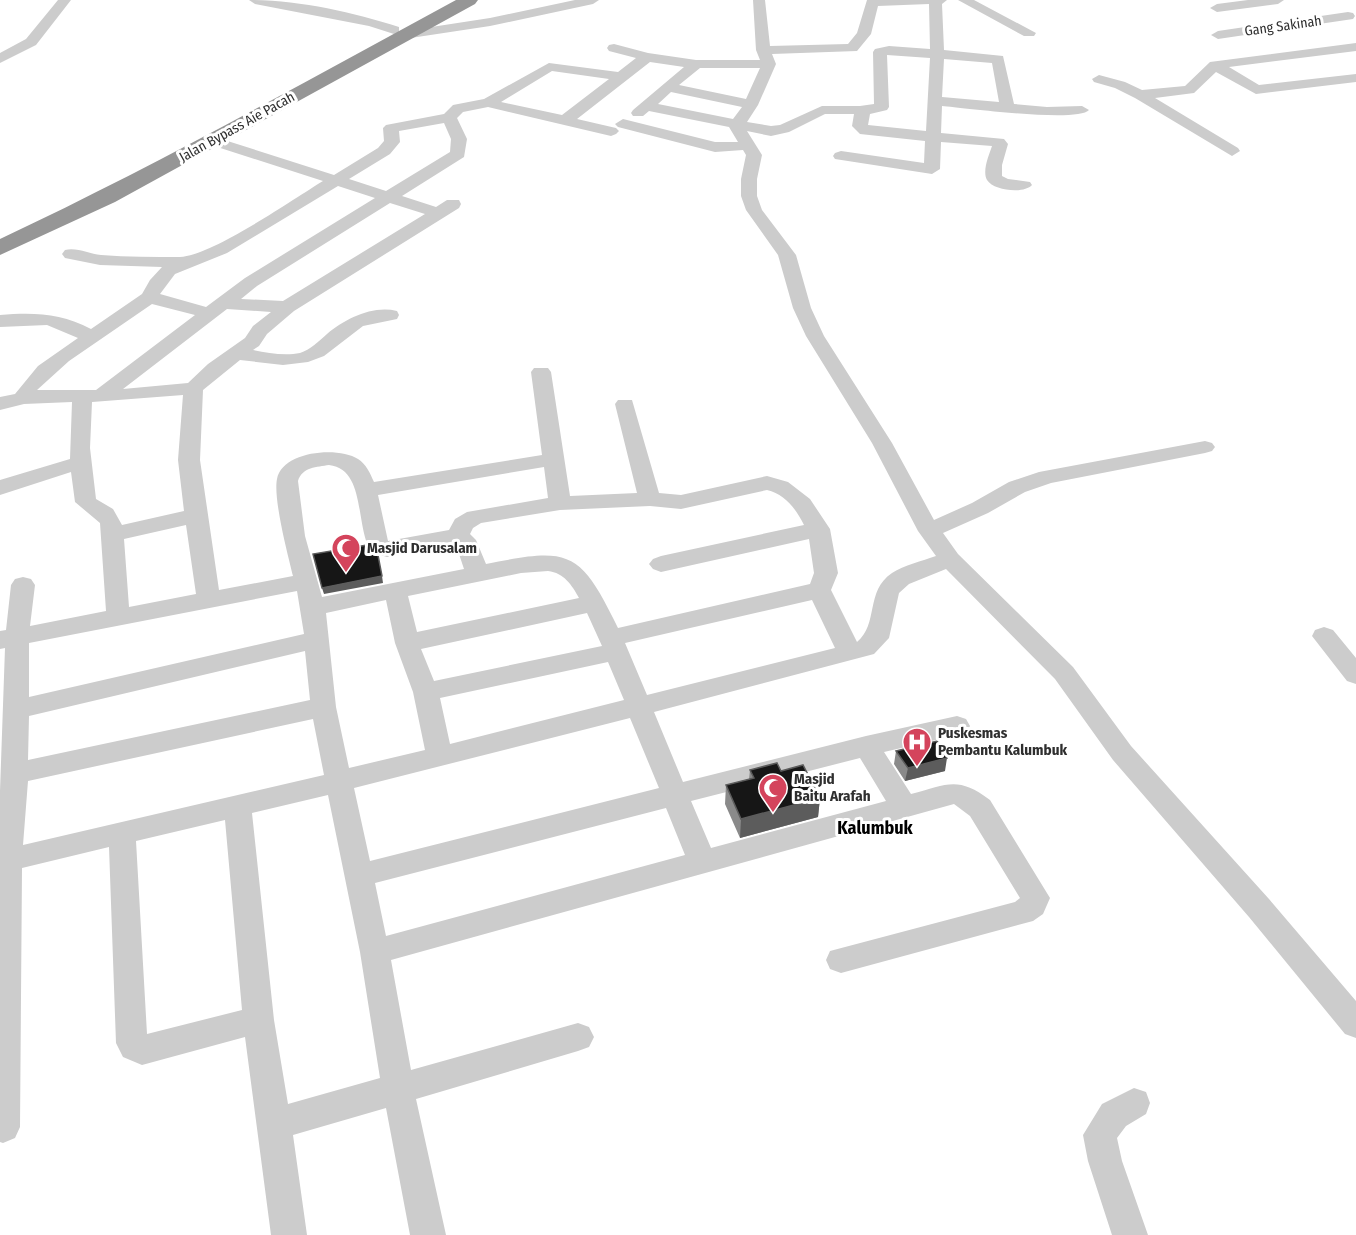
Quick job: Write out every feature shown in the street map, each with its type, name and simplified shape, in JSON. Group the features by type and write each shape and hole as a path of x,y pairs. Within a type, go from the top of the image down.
{"highway":[{"path":"0,234 136,170 399,32 452,0"},
{"name":"Jalan Bypass Aie Pacah","path":"0,248 107,197 213,141 399,32 470,0"}],"street":[{"path":"0,59 31,42 65,0"},
{"path":"255,0 372,23 399,32 490,22 592,0"},
{"path":"23,397 26,390 39,377 149,297 156,284 169,270 221,249 338,181 389,147 392,142 389,130 391,128 449,118 458,108 471,104 488,103 727,148 742,135 766,57 759,0"},
{"path":"614,48 647,57 696,64 852,48 864,34 873,1 938,0 932,169 841,156"},
{"path":"964,0 1029,33"},
{"path":"1217,8 1278,0"},
{"path":"1326,4 1353,19"},
{"name":"Gang Sakinah","path":"1218,35 1353,19"},
{"path":"1140,95 1189,90 1215,65 1356,47"},
{"path":"646,106 742,135 777,131 822,110 876,110 882,107 880,52 889,50 998,59 1007,107"},
{"path":"567,119 647,57"},
{"path":"596,144 696,64"},
{"path":"1215,65 1256,90 1356,78"},
{"path":"488,103 549,67 620,77"},
{"path":"1099,79 1140,95 1232,151"},
{"path":"667,87 751,105"},
{"path":"935,101 1047,111 1082,110"},
{"path":"859,111 863,114 860,126 865,131 999,142 994,178 1004,184 1024,185"},
{"path":"1047,111 1056,129"},
{"path":"118,618 111,522 86,502 80,464 78,430 92,396 263,274 458,154 459,138 449,118"},
{"path":"742,135 754,154 749,179 749,196 754,210 791,261 802,308 815,336 882,443 929,531 950,559 1064,673 1122,753 1260,908 1356,1024"},
{"path":"209,600 189,460 193,389 215,368 252,342 260,330 287,307 446,209 388,198 213,141"},
{"path":"71,254 100,260 185,262"},
{"path":"149,297 207,314"},
{"path":"222,303 287,307"},
{"path":"236,353 263,358 303,358 316,353 355,321 371,316 390,315"},
{"path":"0,321 48,318 62,321 91,337"},
{"path":"541,372 560,503"},
{"path":"0,404 23,397 92,396 178,388 193,389"},
{"path":"625,404 650,499"},
{"path":"929,531 980,508 1017,487 1047,477 1204,447"},
{"path":"428,1235 398,1088 375,952 337,782 323,707 313,607 294,536 286,481 288,475 297,466 311,461 335,459 346,461 359,470 379,547 387,549 458,537 465,540 478,575"},
{"path":"365,490 555,459"},
{"path":"0,488 26,478 80,464"},
{"path":"458,537 463,524 475,517 560,503 650,499 681,502 767,483 776,484 785,487 797,499 819,529 826,575 819,590"},
{"path":"111,535 196,516"},
{"path":"661,564 819,529"},
{"path":"4,861 337,782 850,653 865,648 877,638 888,590 901,578 950,559"},
{"path":"313,607 521,565 551,563 566,567 579,576 594,603 702,862"},
{"path":"9,639 307,581"},
{"path":"3,1127 4,861 15,773 16,709 9,639 23,585"},
{"path":"395,590 408,643 426,692 439,756"},
{"path":"426,692 819,590"},
{"path":"819,590 850,653"},
{"path":"408,643 594,603"},
{"path":"1324,636 1356,675"},
{"path":"16,709 317,640"},
{"path":"15,773 323,707"},
{"path":"358,876 866,746 957,726"},
{"path":"866,746 904,808"},
{"path":"375,952 955,794 973,801 980,808 1035,898 1033,905 1023,912 841,960"},
{"path":"237,805 258,1020 275,1124 289,1235"},
{"path":"122,832 134,1047 142,1050 258,1020"},
{"path":"275,1124 578,1038"},
{"path":"1130,1235 1105,1161 1100,1135 1114,1115 1134,1103"}],"building":[{"name":"Masjid Darusalam","path":"367,545 377,550 382,576 322,588 313,554"},
{"path":"937,741 947,758 908,768 896,751"},
{"path":"777,763 781,771 803,765 820,798 741,819 726,785 754,778 750,770"}],"place":[{"name":"Masjid Darusalam","path":"346,574"},
{"name":"Puskesmas Pembantu Kalumbuk","path":"917,768"},
{"name":"Masjid Baitu Arafah","path":"773,814"}],"district":[{"name":"Kalumbuk","path":"875,828"}]}
